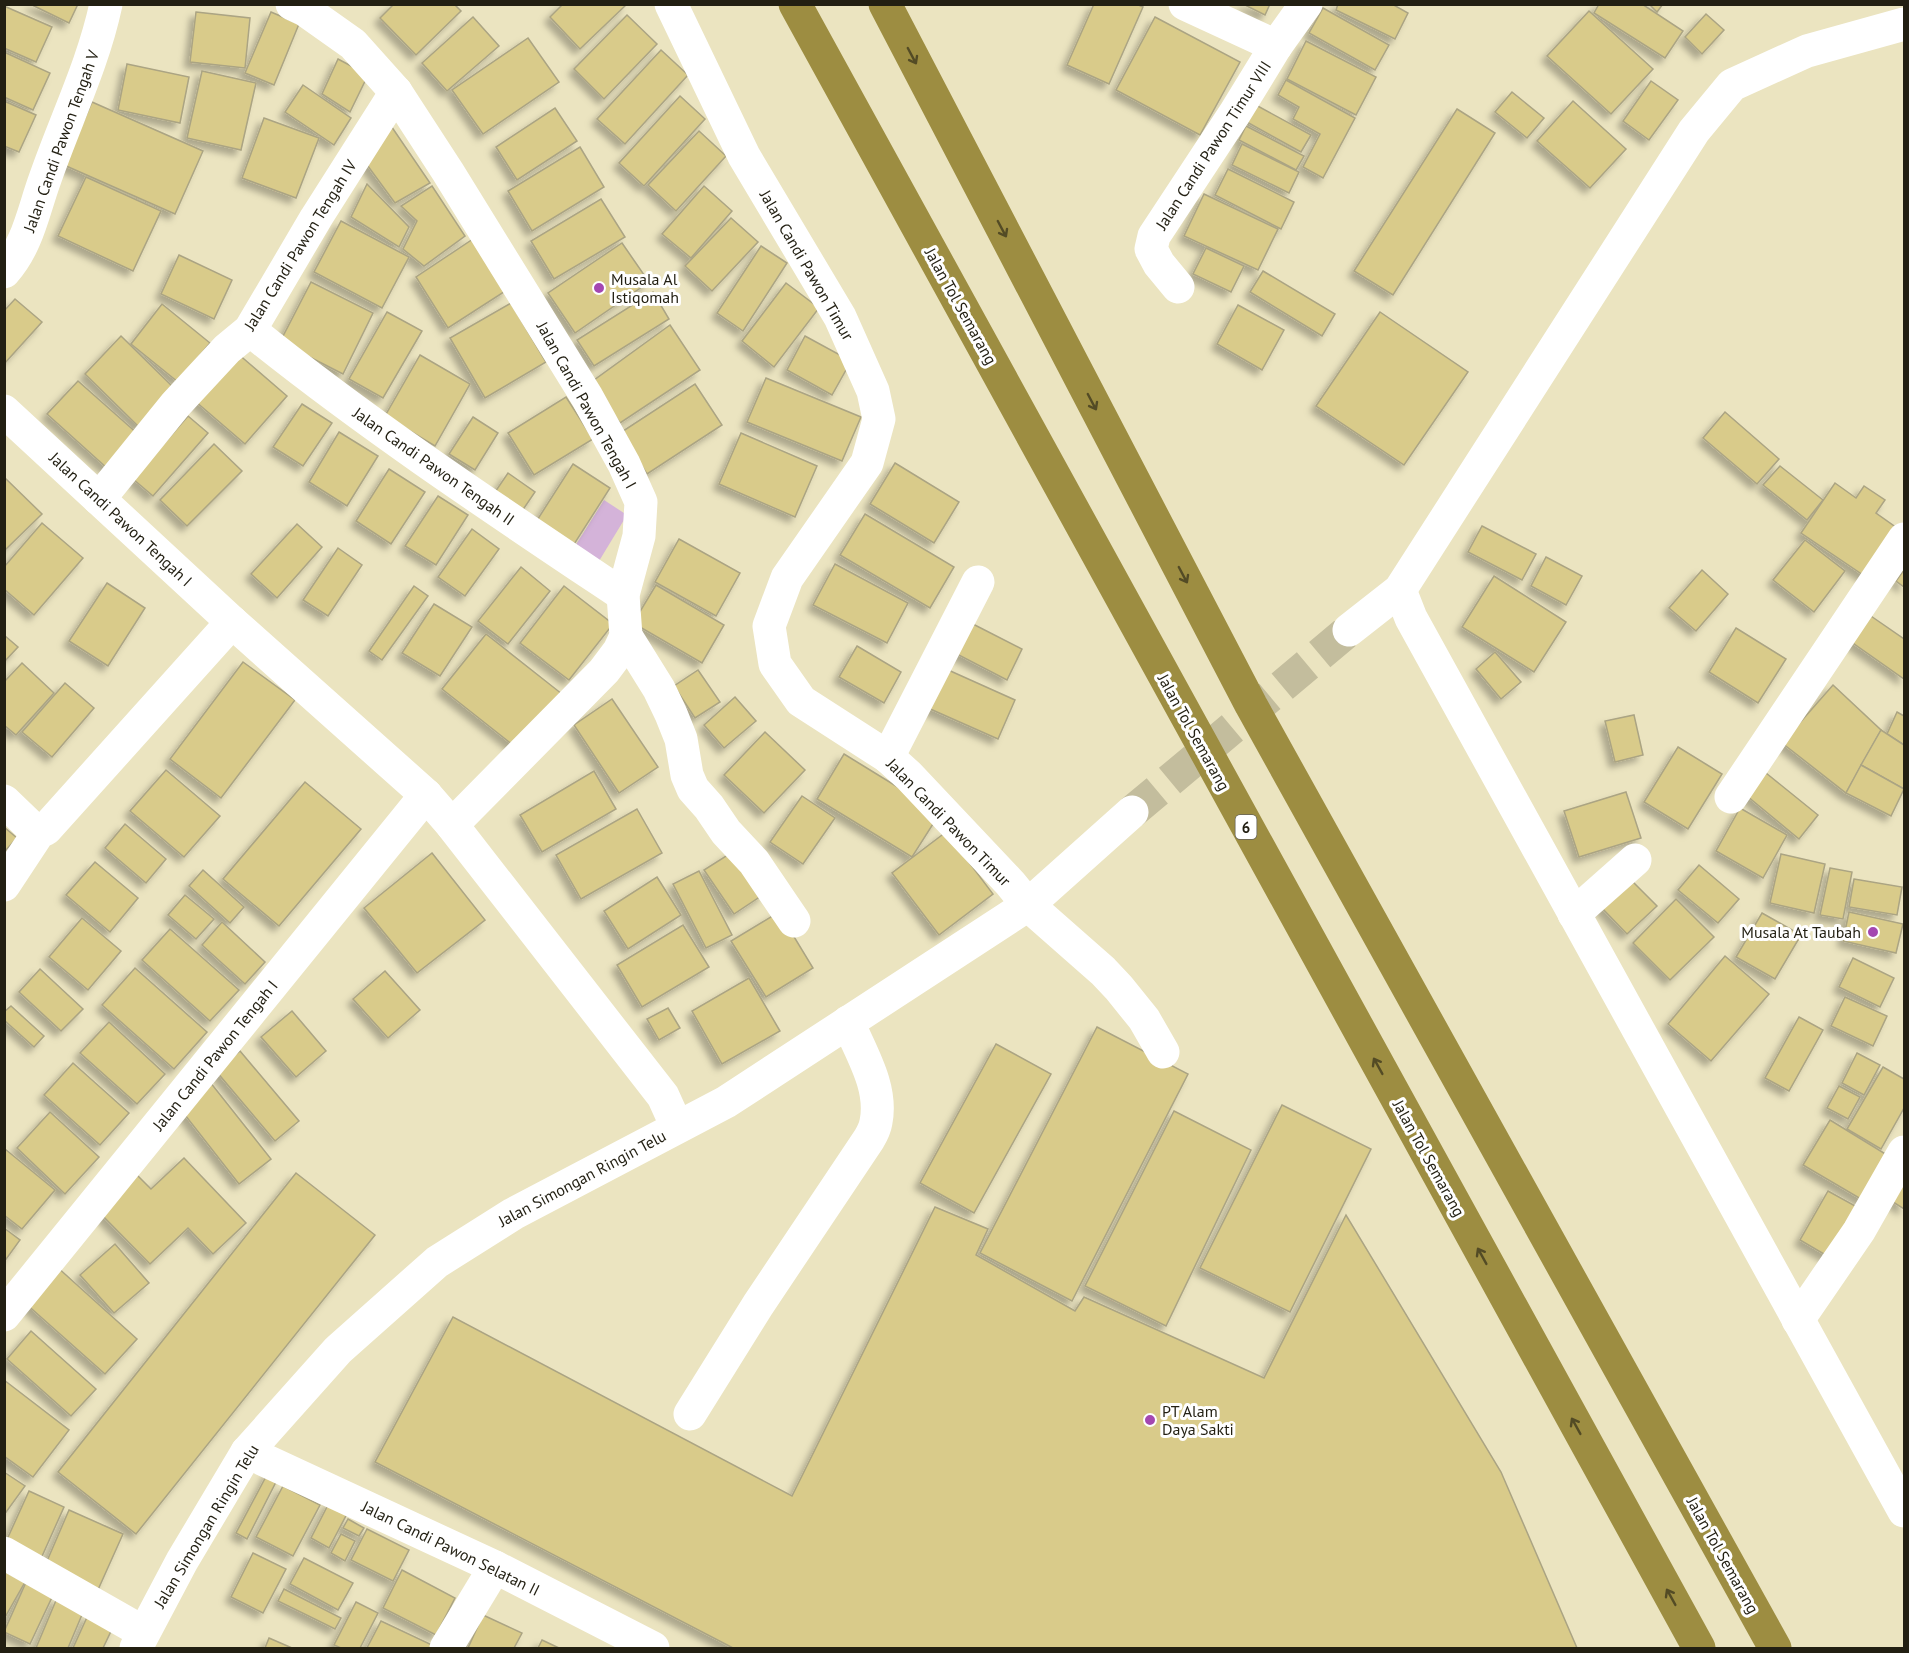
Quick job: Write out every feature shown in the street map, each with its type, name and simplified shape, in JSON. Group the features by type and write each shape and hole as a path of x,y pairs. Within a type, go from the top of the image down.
{"highway":[{"name":"Jalan Tol Semarang","path":"795,4 1699,1648"},
{"name":"Jalan Tol Semarang","path":"885,4 1251,705 1775,1648"}],"street":[{"name":"Jalan Candi Pawon Tengah V","path":"4,272 28,235 44,180 100,33 106,4"},
{"name":"Jalan Candi Pawon Timur","path":"671,4 744,156 840,317 873,391 879,419 867,463 788,578 769,626 775,664 801,701 888,757 909,776 1028,905 1111,979 1144,1019 1163,1052"},
{"path":"1185,4 1276,46"},
{"name":"Jalan Candi Pawon Timur VIII","path":"1178,287 1159,264 1151,249 1154,236 1276,46 1306,4"},
{"name":"Jalan Candi Pawon Tengah I","path":"301,6 353,44 396,92 580,387 624,464 641,502 639,536 623,595 626,636"},
{"path":"1349,630 1400,590 1694,131 1732,85 1807,51 1905,24"},
{"name":"Jalan Candi Pawon Tengah IV","path":"99,499 176,404 227,349 250,330 316,218 396,92"},
{"name":"Jalan Candi Pawon Tengah II","path":"250,330 372,424 623,595"},
{"name":"Jalan Candi Pawon Tengah I","path":"4,411 232,622 426,795 452,825 663,1096 677,1127"},
{"path":"1731,797 1905,539"},
{"path":"888,757 978,582"},
{"path":"1400,590 1411,618 1798,1320 1900,1488"},
{"path":"4,885 39,831 46,829 232,622"},
{"path":"452,825 604,671 619,651 626,636"},
{"path":"626,636 659,689 671,714 681,740 687,775 693,789 726,832 754,862 794,921"},
{"name":"Jalan Candi Pawon Tengah I","path":"4,1315 426,795"},
{"path":"4,801 30,826 39,831"},
{"name":"Jalan Simongan Ringin Telu","path":"140,1640 182,1561 247,1452 338,1350 437,1262 513,1214 726,1102 1028,905 1132,812"},
{"path":"1574,914 1635,860"},
{"path":"690,1414 758,1305 869,1140 876,1123 878,1104 875,1087 848,1022"},
{"path":"1798,1320 1859,1231 1905,1152"},
{"name":"Jalan Candi Pawon Selatan II","path":"247,1452 495,1567 654,1648"},
{"path":"4,1553 140,1640"},
{"path":"446,1648 495,1567"}],"shaded area":[{"path":"604,500 627,515 596,566 572,551"}],"building":[{"path":"30,4 78,4 69,23"},
{"path":"394,4 454,4 461,11 416,55 380,18"},
{"path":"563,4 627,4 580,49 550,17"},
{"path":"1094,4 1136,4 1143,7 1109,84 1067,65"},
{"path":"1243,4 1270,4 1265,15"},
{"path":"1338,4 1392,4 1408,13 1395,39 1336,10"},
{"path":"1599,4 1642,4 1683,31 1665,58 1594,13"},
{"path":"1649,4 1663,4 1657,12"},
{"path":"4,6 52,27 36,62 4,48"},
{"path":"1323,8 1389,45 1375,70 1309,33"},
{"path":"1589,11 1653,69 1611,114 1547,56"},
{"path":"196,12 250,18 245,68 190,62"},
{"path":"271,12 299,24 274,85 245,73"},
{"path":"1706,14 1724,30 1702,54 1685,37"},
{"path":"627,15 657,44 604,99 574,69"},
{"path":"473,17 499,46 447,91 422,63"},
{"path":"1155,17 1240,62 1200,135 1116,90"},
{"path":"528,38 559,82 483,134 452,90"},
{"path":"1306,41 1376,77 1356,115 1287,79"},
{"path":"661,50 688,75 625,144 597,119"},
{"path":"4,52 50,73 33,110 4,97"},
{"path":"338,59 368,75 350,112 322,94"},
{"path":"127,64 189,77 180,123 118,110"},
{"path":"202,71 256,83 241,150 187,138"},
{"path":"1286,80 1355,118 1323,178 1303,167 1320,134 1293,119 1299,107 1278,95"},
{"path":"1651,81 1678,100 1649,140 1623,121"},
{"path":"303,85 351,118 334,145 285,112"},
{"path":"1512,92 1544,118 1527,138 1495,112"},
{"path":"680,96 705,119 644,186 619,163"},
{"path":"4,101 36,115 19,152 4,146"},
{"path":"1573,101 1626,149 1590,188 1537,141"},
{"path":"92,102 203,151 175,214 64,165"},
{"path":"1254,104 1311,135 1301,152 1245,121"},
{"path":"555,108 577,141 517,180 496,147"},
{"path":"1457,109 1495,133 1393,295 1354,271"},
{"path":"264,118 319,138 296,198 242,178"},
{"path":"387,120 430,183 395,203 362,158"},
{"path":"1246,126 1304,156 1296,170 1239,140"},
{"path":"699,131 726,156 676,211 648,185"},
{"path":"1242,144 1299,172 1289,193 1232,165"},
{"path":"580,147 604,187 532,231 508,191"},
{"path":"1228,169 1294,202 1281,229 1215,195"},
{"path":"86,177 161,211 133,271 58,236"},
{"path":"367,184 409,227 399,247 351,217"},
{"path":"432,186 465,236 424,266 403,249 417,221 401,206"},
{"path":"704,186 732,211 691,258 662,234"},
{"path":"1204,194 1278,229 1258,270 1184,236"},
{"path":"601,199 625,237 554,279 531,241"},
{"path":"731,218 758,242 712,291 685,266"},
{"path":"341,221 409,257 382,308 314,272"},
{"path":"473,239 507,290 448,328 416,277"},
{"name":"Musala Al Istiqomah","path":"622,243 649,282 575,333 548,293"},
{"path":"761,246 787,263 743,331 717,313"},
{"path":"1206,248 1244,266 1231,292 1193,274"},
{"path":"179,255 232,280 214,319 161,294"},
{"path":"1263,271 1335,314 1322,336 1250,292"},
{"path":"311,282 373,313 343,374 280,342"},
{"path":"786,283 819,308 774,367 742,341"},
{"path":"653,292 669,319 594,366 577,340"},
{"path":"15,299 42,322 4,364 4,311"},
{"path":"511,303 546,362 485,398 450,338"},
{"path":"162,304 210,343 178,382 131,344"},
{"path":"1238,305 1284,330 1262,370 1217,344"},
{"path":"387,312 422,331 383,398 349,379"},
{"path":"1380,312 1468,372 1404,465 1316,406"},
{"path":"670,325 700,370 620,423 590,383"},
{"path":"121,336 176,390 140,428 85,374"},
{"path":"805,336 851,361 832,395 787,370"},
{"path":"237,353 287,396 245,444 195,401"},
{"path":"420,355 470,384 435,446 385,416"},
{"path":"766,378 861,417 842,461 747,422"},
{"path":"78,381 139,435 108,469 47,414"},
{"path":"695,384 722,425 647,474 620,433"},
{"path":"566,397 593,439 534,475 508,433"},
{"path":"302,404 332,423 303,466 273,447"},
{"path":"1725,412 1779,459 1757,484 1703,438"},
{"path":"188,416 208,433 153,496 133,479"},
{"path":"473,417 498,433 475,470 449,454"},
{"path":"339,432 378,456 347,506 309,482"},
{"path":"741,433 817,466 795,517 719,484"},
{"path":"214,444 242,471 187,526 160,500"},
{"path":"895,463 959,502 934,543 870,504"},
{"path":"573,464 610,488 571,549 534,525"},
{"path":"1780,466 1823,500 1807,520 1763,485"},
{"path":"389,469 425,492 391,544 356,521"},
{"path":"508,473 535,492 520,514 493,495"},
{"path":"4,477 42,514 4,551"},
{"path":"1835,483 1856,498 1864,486 1885,500 1876,513 1904,533 1872,581 1801,533"},
{"path":"438,496 468,515 436,565 405,546"},
{"path":"865,514 954,567 930,608 840,555"},
{"path":"42,523 83,558 34,615 4,589 4,567"},
{"path":"297,524 322,547 277,598 251,574"},
{"path":"1482,526 1536,554 1522,580 1468,552"},
{"path":"472,529 499,549 465,596 438,577"},
{"path":"679,539 740,573 716,616 655,582"},
{"path":"1805,540 1845,571 1814,612 1773,580"},
{"path":"338,548 362,565 328,616 303,600"},
{"path":"1546,557 1582,576 1566,605 1531,586"},
{"path":"835,564 908,603 887,643 813,605"},
{"path":"521,567 550,591 508,644 478,621"},
{"path":"1702,570 1728,594 1696,631 1669,608"},
{"path":"1904,570 1904,587 1896,581"},
{"path":"1494,576 1566,622 1534,672 1462,627"},
{"path":"107,583 145,608 108,666 69,641"},
{"path":"656,585 724,625 702,663 633,623"},
{"path":"414,586 428,596 382,660 369,651"},
{"path":"564,586 613,624 569,680 520,643"},
{"path":"434,604 472,627 440,676 402,653"},
{"path":"1868,614 1904,639 1904,679 1850,641"},
{"path":"967,621 1022,649 1007,680 951,651"},
{"path":"1736,628 1786,659 1758,703 1709,672"},
{"path":"486,634 562,694 518,749 442,689"},
{"path":"4,635 18,647 4,662"},
{"path":"857,646 901,672 884,703 839,677"},
{"path":"1495,652 1521,682 1501,699 1476,669"},
{"path":"243,662 295,700 221,798 170,759"},
{"path":"22,663 54,693 16,735 4,725 4,682"},
{"path":"946,669 1015,700 998,739 928,708"},
{"path":"698,670 720,702 695,718 674,686"},
{"path":"65,683 94,708 52,757 22,732"},
{"path":"1833,685 1881,730 1846,793 1782,743"},
{"path":"735,697 756,721 724,748 704,725"},
{"path":"612,699 658,767 619,793 574,725"},
{"path":"1897,712 1904,716 1904,745 1887,734"},
{"path":"1634,715 1643,755 1615,762 1605,721"},
{"path":"1881,730 1904,745 1904,789 1861,765"},
{"path":"765,732 805,770 764,813 724,775"},
{"path":"1678,747 1722,774 1688,829 1644,802"},
{"path":"844,754 940,813 912,857 817,799"},
{"path":"1861,765 1904,789 1891,816 1846,793"},
{"path":"166,770 220,816 184,857 130,811"},
{"path":"594,771 616,809 542,852 520,815"},
{"path":"1766,773 1818,815 1799,839 1747,796"},
{"path":"305,782 361,829 279,926 223,879"},
{"path":"1626,792 1641,838 1579,857 1564,811"},
{"path":"802,796 835,818 803,864 770,842"},
{"path":"1740,808 1787,835 1763,878 1716,851"},
{"path":"637,809 662,853 581,899 556,855"},
{"path":"125,824 166,859 146,883 105,848"},
{"path":"4,827 17,838 4,852"},
{"path":"946,832 993,894 939,935 892,873"},
{"path":"734,851 764,894 734,914 704,870"},
{"path":"432,853 485,920 417,973 364,908"},
{"path":"1781,854 1825,864 1814,913 1770,903"},
{"path":"95,862 138,898 110,932 66,895"},
{"path":"1699,865 1739,899 1718,923 1678,890"},
{"path":"1830,868 1852,872 1843,919 1820,915"},
{"path":"203,870 244,907 230,923 189,886"},
{"path":"699,871 732,935 706,948 673,884"},
{"path":"657,877 681,915 628,949 604,911"},
{"path":"1629,878 1657,906 1627,934 1600,906"},
{"path":"1854,879 1902,887 1897,915 1849,907"},
{"path":"185,895 214,919 196,939 168,915"},
{"path":"1676,899 1714,937 1670,980 1633,943"},
{"path":"779,912 813,968 766,997 731,941"},
{"name":"Musala At Taubah","path":"1849,912 1903,924 1896,953 1843,941"},
{"path":"1762,913 1801,935 1775,979 1736,957"},
{"path":"82,918 121,951 88,990 49,957"},
{"path":"222,922 265,962 245,984 202,945"},
{"path":"683,925 709,967 642,1007 617,965"},
{"path":"170,929 239,990 210,1021 142,960"},
{"path":"1725,956 1769,994 1711,1061 1668,1024"},
{"path":"1853,958 1894,978 1880,1007 1839,987"},
{"path":"135,968 207,1032 174,1069 102,1005"},
{"path":"40,969 83,1009 61,1031 19,992"},
{"path":"385,971 420,1010 388,1038 353,999"},
{"path":"749,978 780,1031 722,1064 692,1011"},
{"path":"1845,997 1887,1016 1873,1046 1831,1026"},
{"path":"11,1006 44,1036 34,1047 4,1020 4,1012"},
{"path":"668,1008 680,1028 659,1040 647,1019"},
{"path":"292,1011 326,1051 296,1077 261,1037"},
{"path":"1799,1017 1823,1030 1789,1091 1765,1078"},
{"path":"109,1022 165,1074 137,1104 80,1053"},
{"path":"1097,1027 1188,1074 1072,1301 980,1253"},
{"path":"996,1044 1051,1074 974,1213 920,1183"},
{"path":"240,1051 299,1121 275,1141 216,1071"},
{"path":"1857,1053 1880,1065 1864,1095 1842,1083"},
{"path":"73,1063 129,1113 100,1145 44,1095"},
{"path":"1883,1067 1904,1079 1904,1108 1881,1149 1847,1129"},
{"path":"210,1082 271,1159 239,1184 178,1106"},
{"path":"1839,1086 1860,1097 1848,1119 1827,1108"},
{"path":"1282,1105 1371,1149 1290,1312 1200,1268"},
{"path":"1174,1111 1251,1150 1166,1326 1085,1286"},
{"path":"50,1112 99,1157 65,1194 17,1148"},
{"path":"1830,1120 1892,1158 1866,1202 1803,1165"},
{"path":"5,1149 55,1190 22,1229 4,1215"},
{"path":"184,1158 246,1223 213,1254 188,1228 150,1264 97,1210 136,1174 151,1189"},
{"path":"296,1173 375,1235 136,1534 58,1472"},
{"path":"1904,1182 1904,1209 1893,1202"},
{"path":"1828,1191 1857,1207 1829,1257 1800,1240"},
{"name":"PT Alam Daya Sakti","path":"935,1207 988,1229 976,1255 1075,1311 1084,1297 1264,1378 1346,1215 1501,1472 1577,1648 733,1648 375,1462 453,1317 792,1496"},
{"path":"4,1228 20,1240 4,1262"},
{"path":"115,1244 149,1283 114,1313 80,1275"},
{"path":"56,1266 137,1339 105,1374 24,1302"},
{"path":"31,1331 96,1389 71,1416 7,1359"},
{"path":"4,1380 69,1430 33,1477 4,1456"},
{"path":"269,1471 279,1476 247,1539 236,1533"},
{"path":"4,1472 25,1486 4,1515"},
{"path":"283,1486 320,1505 293,1556 256,1537"},
{"path":"29,1491 64,1507 39,1563 4,1546"},
{"path":"330,1501 349,1510 329,1548 311,1538"},
{"path":"69,1510 123,1534 97,1592 44,1568"},
{"path":"348,1519 364,1528 359,1536 343,1528"},
{"path":"367,1529 409,1550 393,1581 351,1560"},
{"path":"341,1534 355,1541 345,1561 331,1553"},
{"path":"253,1553 286,1569 263,1613 231,1597"},
{"path":"304,1558 353,1583 338,1610 290,1584"},
{"path":"402,1570 455,1598 436,1635 383,1608"},
{"path":"4,1571 25,1582 4,1619"},
{"path":"27,1580 54,1593 30,1644 4,1632"},
{"path":"284,1589 341,1618 335,1629 278,1601"},
{"path":"57,1598 84,1610 68,1648 36,1648"},
{"path":"356,1602 378,1613 360,1648 341,1648 334,1645"},
{"path":"88,1615 113,1627 103,1648 73,1648"},
{"path":"483,1615 522,1633 514,1648 468,1648"},
{"path":"381,1621 432,1645 430,1648 367,1648"},
{"path":"269,1638 292,1648 265,1648"},
{"path":"542,1640 559,1648 538,1648"}],"tunnel":[{"path":"1132,812 1349,630"}],"place":[{"name":"Musala Al Istiqomah","path":"599,288"},
{"name":"Musala At Taubah","path":"1873,932"},
{"name":"PT Alam Daya Sakti","path":"1150,1420"}]}
